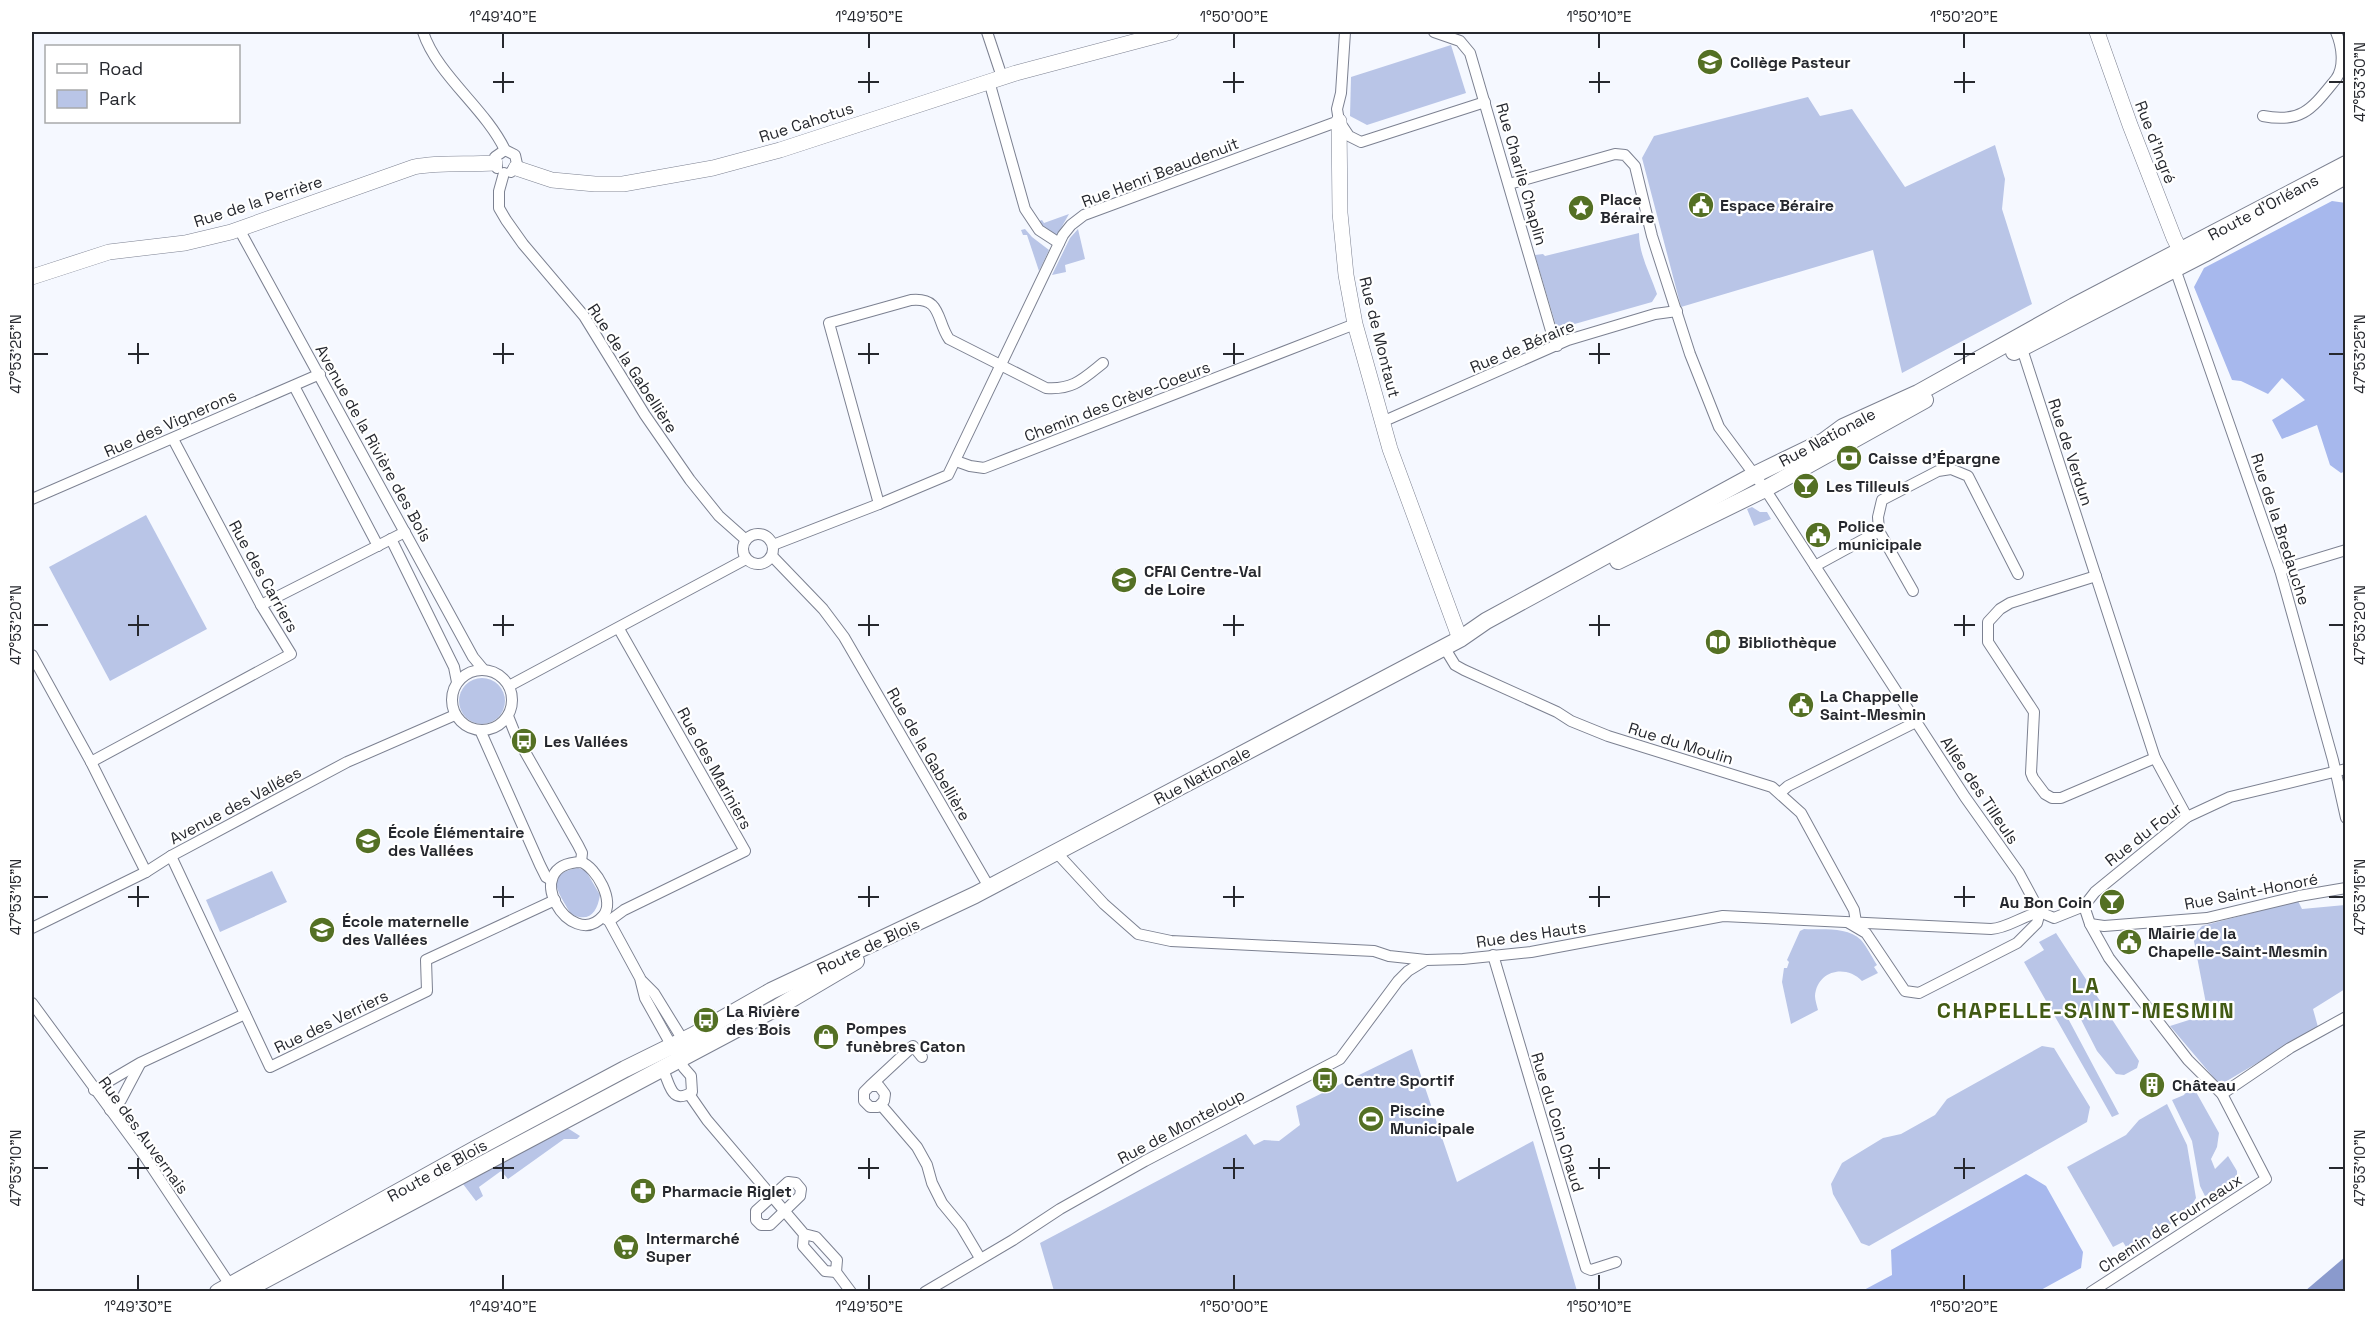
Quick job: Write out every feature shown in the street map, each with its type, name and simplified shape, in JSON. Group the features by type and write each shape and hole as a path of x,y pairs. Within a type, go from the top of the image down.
{"main road":[{"name":"Route d'Orléans","path":"2177,259 2346,164"},
{"name":"Route d'Orléans","path":"2177,259 2346,176"},
{"name":"Rue Nationale","path":"1477,629 1489,626 1765,489 2018,344 2074,306 2177,259"},
{"name":"Rue Nationale","path":"927,919 1460,639 1486,621 1754,475 1824,441 1843,428 2018,344"},
{"name":"Route de Blois","path":"230,1289 678,1048 771,991 927,919"},
{"name":"Route de Blois","path":"393,1203 662,1068 678,1048"}],"street":[{"path":"423,32 437,57 497,133 505,150 515,155 517,162 505,168"},
{"path":"987,32 995,79 1025,209 1039,230 1059,243"},
{"name":"Rue Cahotus","path":"505,168 552,180 581,184 623,184 713,168 780,150 995,79 1171,32"},
{"name":"Rue de Montaut","path":"1345,32 1341,93 1337,109 1340,213 1346,275 1355,324 1390,449 1460,639"},
{"name":"Rue Charlie Chaplin","path":"1434,32 1460,41 1467,46 1557,346"},
{"name":"Rue d'Ingré","path":"2097,32 2177,259"},
{"path":"2263,116 2279,119 2293,118 2306,113 2321,97 2339,75 2341,58 2336,32"},
{"path":"1339,121 1349,136 1361,142 1485,102"},
{"name":"Rue Henri Beaudenuit","path":"773,550 948,475 1059,243 1071,225 1084,215 1339,121"},
{"name":"Rue de la Gabellière","path":"505,150 497,154 505,168 499,191 499,208 506,220 523,244 584,316 645,415 690,480 718,516 746,540"},
{"path":"1509,184 1605,156 1625,155 1635,166 1652,236 1690,354 1719,426 1754,475"},
{"name":"Rue de la Perrière","path":"32,277 109,252 185,243 239,230 414,167 435,163 505,168"},
{"name":"Avenue de la Rivière des Bois","path":"239,230 320,374 473,657 483,669 499,675 509,686"},
{"name":"Rue de la Bredauche","path":"2177,259 2280,570 2341,770 2346,818"},
{"path":"879,504 829,324 911,300 922,299 931,303 938,313 944,333 949,339 1046,388 1061,389 1080,381 1102,363"},
{"name":"Rue de Béraire","path":"1383,422 1568,340 1655,314 1677,311"},
{"name":"Chemin des Crève-Coeurs","path":"956,461 984,468 1355,324"},
{"name":"Rue de Verdun","path":"2018,344 2155,758 2187,817"},
{"name":"Rue des Vignerons","path":"32,500 320,374"},
{"path":"294,386 378,546"},
{"name":"Rue des Carriers","path":"91,762 291,654 261,605 173,439"},
{"path":"1913,591 1879,531 1878,517 1882,500 1938,471 1951,469 1968,476 2018,574"},
{"name":"Allée des Tilleuls","path":"1754,475 1916,722 2019,873 2040,912"},
{"path":"1815,566 1879,531"},
{"path":"261,605 405,532"},
{"path":"761,534 771,540 773,550 762,564 756,564 746,559 743,548 746,540 761,534"},
{"name":"Avenue de la Rivière des Bois","path":"391,540 454,667 457,682 451,699 455,715"},
{"name":"Rue de la Gabellière","path":"773,550 844,637 989,887"},
{"path":"2280,570 2346,550"},
{"path":"455,715 463,723 480,730 496,727 507,716 511,707 512,697 509,686 746,559"},
{"path":"2096,576 2010,603 2000,609 1988,622 1988,642 2034,712 2031,773 2045,794 2052,798 2061,798 2155,758"},
{"name":"Rue des Mariniers","path":"606,919 745,851 619,629"},
{"name":"Rue du Moulin","path":"1444,647 1455,665 1557,712 1571,721 1608,736 1772,787 1801,813 1854,910 1853,923"},
{"path":"32,655 91,762 146,872"},
{"path":"457,682 464,675 483,669"},
{"name":"Avenue des Vallées","path":"32,928 146,872 171,856 347,762 455,715"},
{"path":"507,716 578,845 582,853 581,862"},
{"path":"1780,793 1788,786 1916,722"},
{"path":"480,730 540,865 546,877 551,880"},
{"name":"Rue du Four","path":"2040,912 2054,918 2084,906 2095,892 2187,817 2230,797 2341,770"},
{"name":"Rue des Hauts","path":"1056,852 1104,904 1138,934 1171,941 1374,951 1389,956 1426,960 1531,952 1723,916 1991,929 2000,928 2027,915 2040,912"},
{"name":"Rue des Verriers","path":"171,856 270,1067 427,991 426,960 555,900"},
{"path":"606,919 580,925 564,918 555,900 551,880 555,872 565,863 581,862 591,868 606,896 606,919 640,978 654,993 693,1083 692,1092 679,1096 672,1092 662,1068"},
{"name":"Rue Saint-Honoré","path":"2090,924 2104,926 2207,918 2299,896 2346,888"},
{"path":"2084,906 2090,924 2109,958 2188,1060 2222,1094 2290,1048 2346,1017"},
{"path":"1853,923 1866,933 1905,991 1919,993 2017,943 2037,923 2040,912"},
{"path":"1877,948 1876,933 1884,924"},
{"name":"Rue du Coin Chaud","path":"1492,956 1586,1268 1591,1270 1616,1262"},
{"name":"Rue de Monteloup","path":"925,1292 1060,1209 1144,1161 1340,1059 1398,981 1408,970 1426,960"},
{"name":"Rue des Auvernais","path":"32,1003 142,1154 230,1289"},
{"path":"94,1090 140,1063 245,1014"},
{"path":"922,1056 913,1046 870,1086 879,1086 885,1094 881,1105 917,1147 942,1203 961,1226 980,1258"},
{"path":"110,1110 121,1101 140,1063"},
{"path":"688,1094 804,1234 816,1237 837,1260 836,1272 851,1292"},
{"name":"Chemin de Fourneaux","path":"2091,1292 2266,1179 2222,1094"},
{"path":"788,1182 796,1183 801,1189 800,1196 770,1225 761,1225 756,1220 756,1211 772,1196 788,1182"},
{"path":"804,1234 803,1246 825,1271 836,1272"}],"green space":[{"path":"1451,45 1466,93 1367,125 1350,116 1351,77"},
{"path":"1808,97 1820,116 1852,109 1905,187 1995,145 2005,179 2002,209 2032,304 1902,373 1873,250 1681,307 1642,158 1654,136"},
{"path":"1069,214 1056,237 1039,221 1042,220 1044,223"},
{"path":"1025,229 1049,250 1039,271 1027,235 1023,235 1021,230"},
{"path":"1078,229 1085,259 1065,265 1066,272 1052,275 1070,238"},
{"path":"1639,233 1643,256 1657,294 1652,302 1557,329 1535,255 1545,256"},
{"path":"1752,507 1760,512 1767,512 1771,519 1754,526 1747,509"},
{"path":"146,515 207,629 110,681 49,567"},
{"path":"482,678 498,685 505,701 498,717 482,724 466,717 459,701 466,685"},
{"path":"578,868 586,871 600,895 597,907 587,917 577,917 571,914 557,885 560,875"},
{"path":"272,871 287,902 220,932 206,900"},
{"path":"2298,901 2302,909 2345,905 2345,989 2313,1009 2318,1027 2220,1085 2170,1026 2208,1014 2193,936 2202,926"},
{"path":"1804,929 1842,931 1856,936 1877,965 1874,967 1878,973 1862,981 1841,971 1827,975 1817,987 1815,996 1818,1010 1791,1024 1782,982 1784,968 1787,968 1789,962 1787,960 1800,931"},
{"path":"2056,933 2139,1061 2137,1068 2124,1075 2116,1074 2097,1051 2073,1004 2063,1009 2119,1114 2112,1117 2024,962 2044,950 2039,942"},
{"path":"2042,1046 2054,1048 2090,1107 2087,1122 1869,1246 1861,1243 1833,1194 1831,1184 1842,1163 1883,1138 1901,1134 1935,1115 1947,1099"},
{"path":"1412,1049 1457,1182 1533,1141 1577,1291 1054,1291 1040,1243 1246,1134 1254,1145 1264,1140 1279,1141 1300,1125 1296,1106"},
{"path":"2191,1083 2219,1133 2217,1147 2211,1159 2215,1169 2228,1156 2237,1171 2237,1185 2228,1185 2205,1196 2200,1186 2192,1141 2172,1100 2184,1095 2187,1090 2185,1085"},
{"path":"2167,1104 2187,1145 2196,1198 2189,1210 2131,1255 2123,1242 2113,1247 2067,1167 2126,1135 2139,1120"},
{"path":"565,1129 580,1136 577,1139 564,1139 508,1179 501,1171 479,1187 483,1196 476,1201 463,1184"}],"shaded area":[{"path":"2332,201 2346,203 2346,471 2341,473 2330,465 2317,425 2282,439 2272,420 2305,400 2282,378 2268,394 2241,381 2232,380 2194,287 2204,268"},
{"path":"2026,1174 2046,1186 2083,1252 2081,1268 2039,1291 1862,1291 1892,1275 1891,1250"},
{"path":"2345,1257 2345,1291 2305,1291"}],"place":[{"name":"Collège Pasteur","path":"1710,62"},
{"name":"Espace Béraire","path":"1701,205"},
{"name":"Place Béraire","path":"1581,208"},
{"name":"Caisse d'Épargne","path":"1849,458"},
{"name":"Les Tilleuls","path":"1806,486"},
{"name":"Police municipale","path":"1818,535"},
{"name":"CFAI Centre-Val de Loire","path":"1124,580"},
{"name":"Bibliothèque","path":"1718,642"},
{"name":"La Chappelle Saint-Mesmin","path":"1801,705"},
{"name":"Les Vallées","path":"524,741"},
{"name":"École Élémentaire des Vallées","path":"368,841"},
{"name":"Au Bon Coin","path":"2112,902"},
{"name":"École maternelle des Vallées","path":"322,930"},
{"name":"Mairie de la Chapelle-Saint-Mesmin","path":"2129,942"},
{"name":"La Rivière des Bois","path":"706,1020"},
{"name":"Pompes funèbres Caton","path":"826,1037"},
{"name":"Centre Sportif","path":"1325,1080"},
{"name":"Château","path":"2152,1085"},
{"name":"Piscine Municipale","path":"1371,1119"},
{"name":"Pharmacie Riglet","path":"643,1191"},
{"name":"Intermarché Super","path":"626,1247"}],"district":[{"name":"LA CHAPELLE-SAINT-MESMIN","path":"2086,998"}]}
